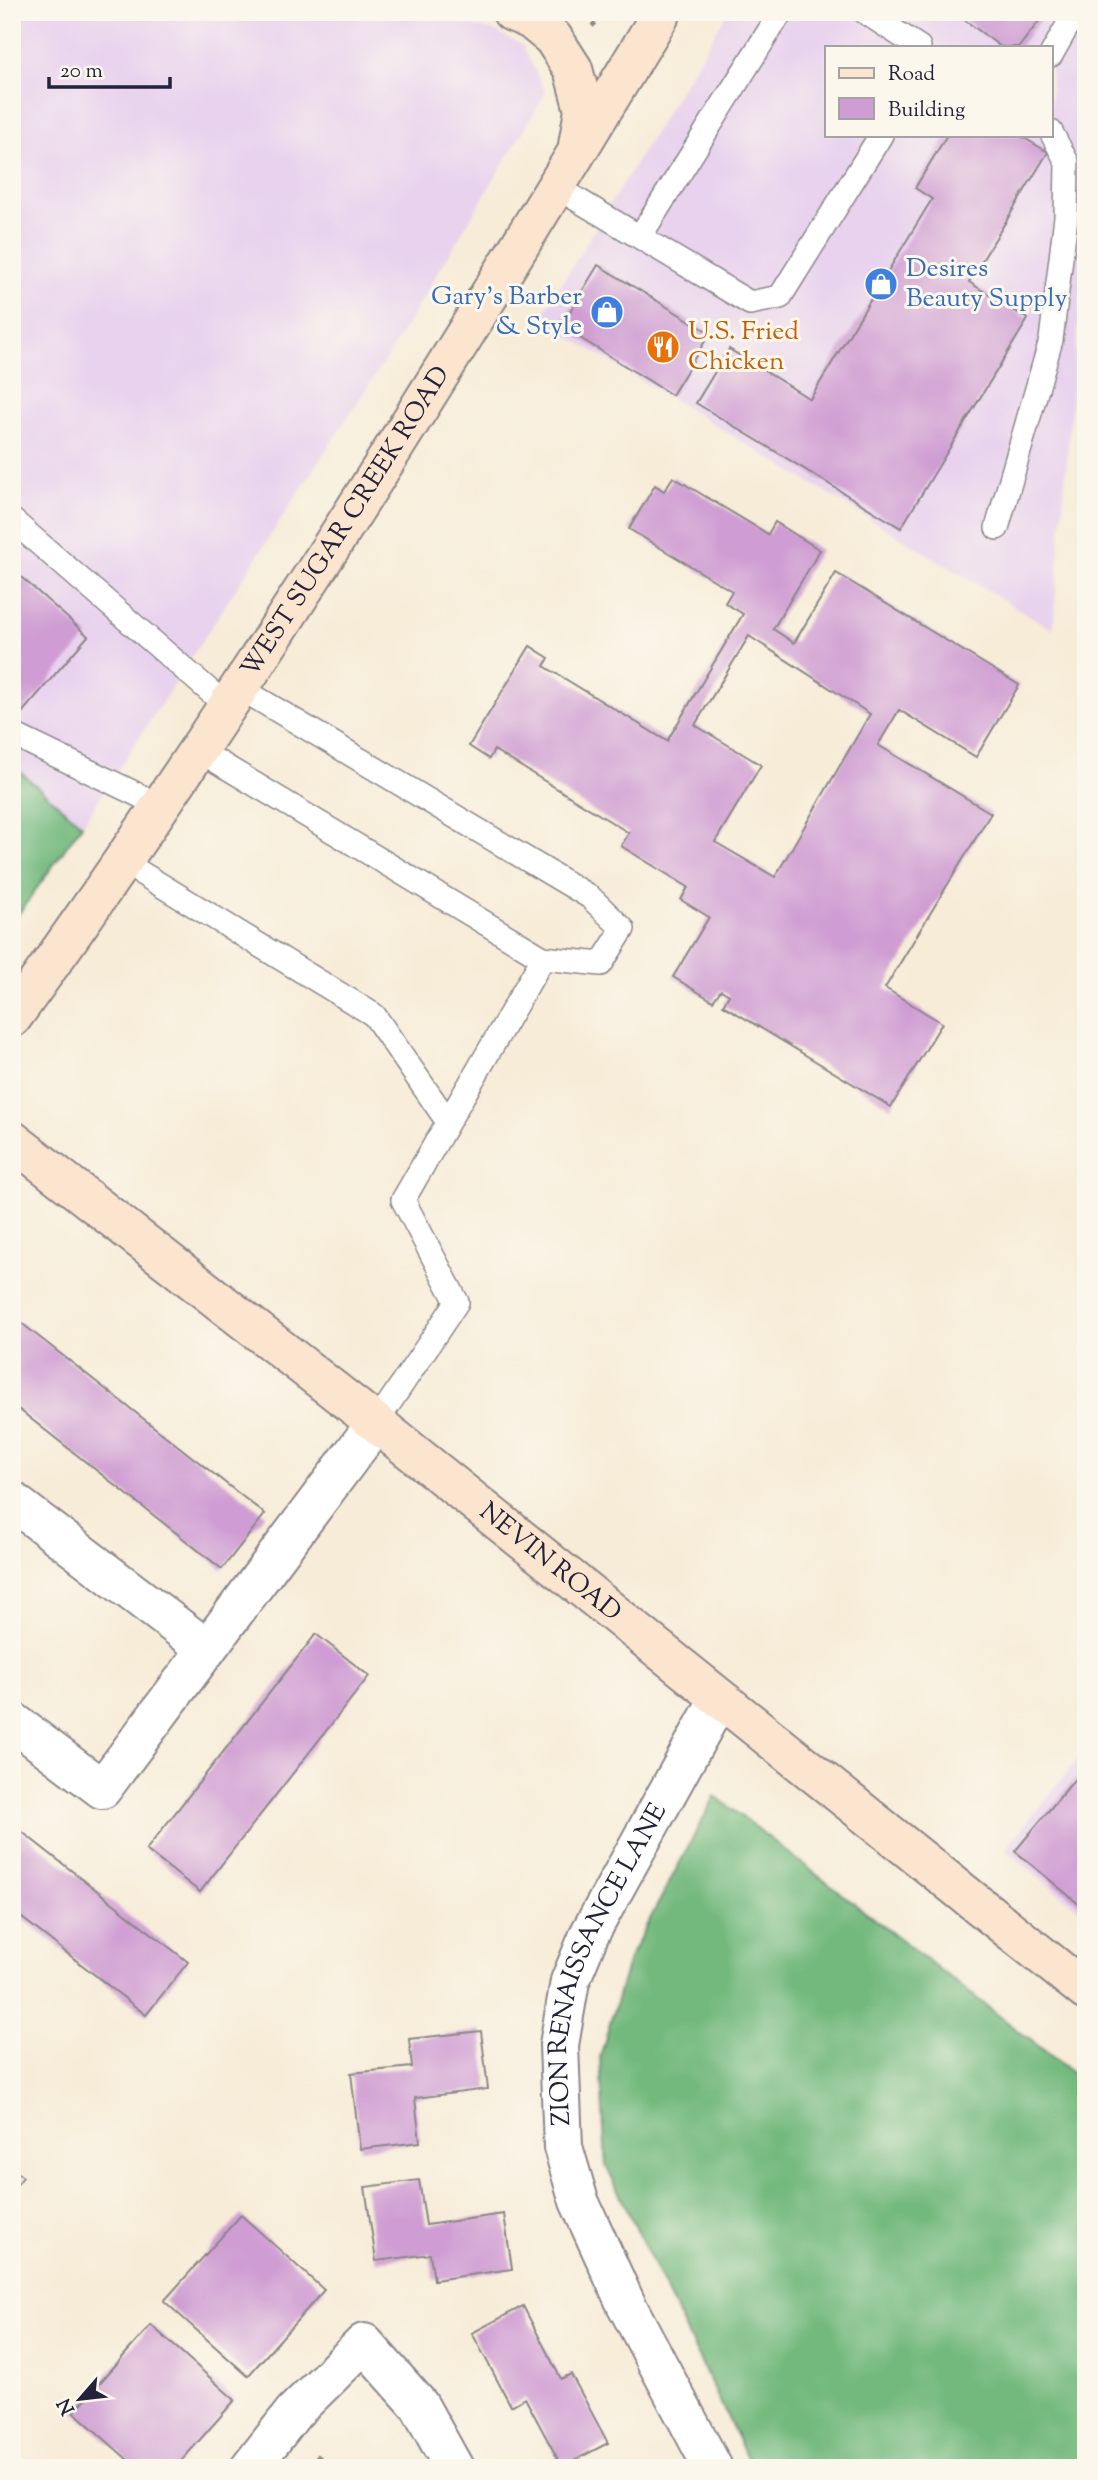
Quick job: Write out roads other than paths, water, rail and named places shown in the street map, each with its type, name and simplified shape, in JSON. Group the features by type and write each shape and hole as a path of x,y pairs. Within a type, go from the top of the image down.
{"main road":[{"path":"512,12 531,20 553,38 573,69 584,110 576,154"},
{"name":"WEST SUGAR CREEK ROAD","path":"12,1018 123,862 233,697 436,382 662,12"},
{"name":"NEVIN ROAD","path":"12,1140 376,1423 1086,1991"}],"street":[{"path":"12,1721 102,1789 376,1423"},
{"path":"12,1501 207,1649"},
{"name":"ZION RENAISSANCE LANE","path":"713,2468 626,2304 579,2201 563,2147 559,2045 570,1981 590,1933 719,1699"},
{"path":"250,2468 294,2413 364,2343 419,2405 454,2468"}],"lane":[{"path":"640,235 781,12"},
{"path":"865,12 917,46"},
{"path":"1052,53 1068,25"},
{"path":"997,528 1051,340 1066,217 1067,162 1052,134"},
{"path":"556,187 750,303 780,297 880,136"},
{"path":"12,520 233,697 590,897 623,929 601,964 542,958 198,750"},
{"path":"12,734 161,806"},
{"path":"123,862 374,1015 448,1122"},
{"path":"376,1423 457,1302 404,1200 542,958"}],"place":[{"name":"Desires Beauty Supply","path":"881,284"},
{"name":"Gary's Barber & Style","path":"607,312"},
{"name":"U.S. Fried Chicken","path":"663,347"}]}
